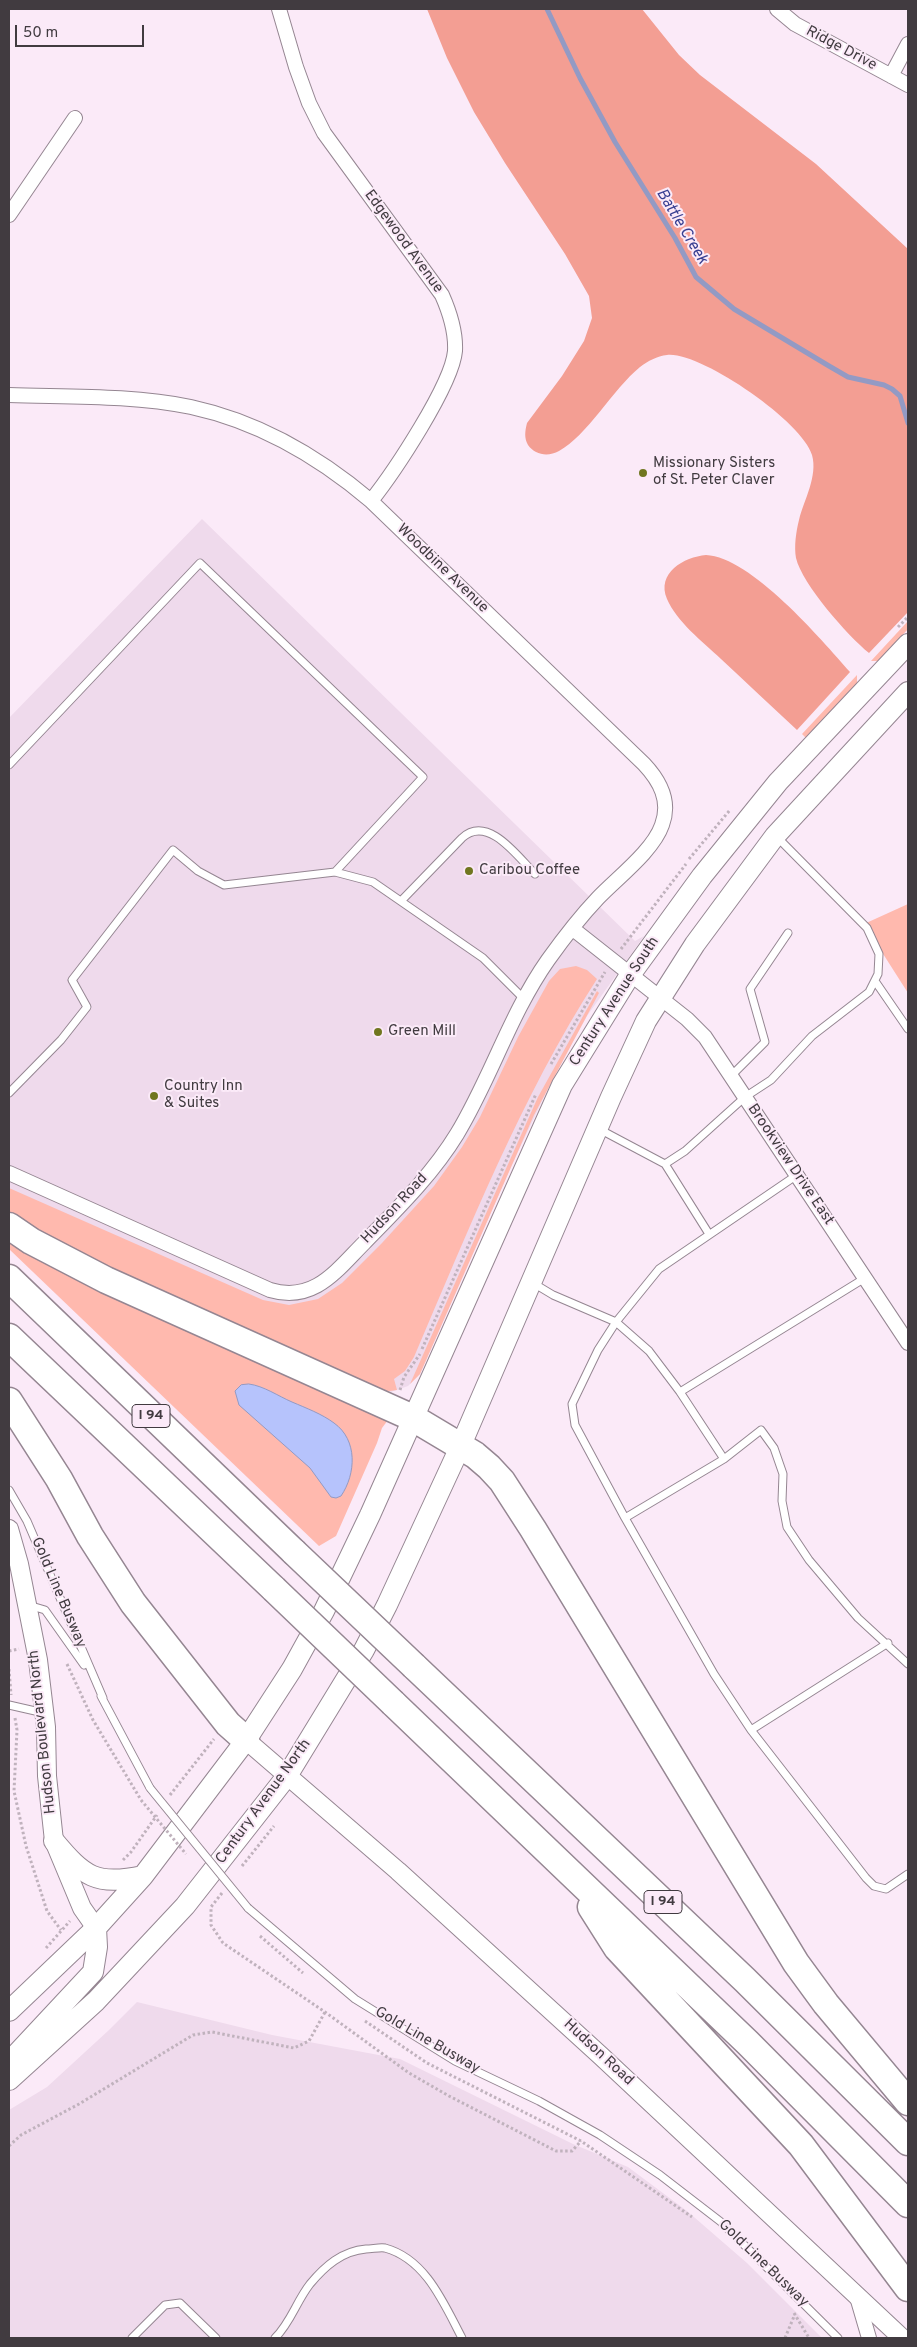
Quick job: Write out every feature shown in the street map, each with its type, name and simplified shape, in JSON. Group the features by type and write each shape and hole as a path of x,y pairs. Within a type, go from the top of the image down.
{"highway":[{"path":"9,1226 31,1241 106,1280 414,1418 461,1446 489,1467 511,1494 796,1963 826,2004 908,2102"},
{"name":"I 94","path":"9,1278 294,1552 745,1980 908,2142"},
{"name":"I 94","path":"9,1338 570,1872 805,2099 908,2204"},
{"path":"9,1402 59,1479 90,1536 133,1603 228,1724 246,1740"},
{"path":"570,1872 617,1948 801,2145 908,2288"}],"main road":[{"name":"Century Avenue South","path":"414,1418 562,1085 630,975 702,876 778,782 908,644"},
{"path":"461,1446 530,1282 598,1128 642,1030 660,998 696,944 775,836 908,692"},
{"path":"9,2011 96,1928 143,1876 246,1740 292,1669 324,1611 414,1418"},
{"name":"Century Avenue North","path":"9,2080 91,2006 186,1906 287,1776 364,1650 461,1446"},
{"path":"54,1841 72,1862 99,1879 117,1881 143,1876"},
{"path":"9,2062 93,1972 98,1947 96,1928"}],"street":[{"name":"Edgewood Avenue","path":"279,9 309,103 324,134 442,295 451,315 455,334 455,352 440,394 371,501"},
{"name":"Ridge Drive","path":"777,9 795,24 908,85"},
{"path":"891,76 908,44"},
{"path":"9,214 75,118"},
{"name":"Woodbine Avenue","path":"9,395 154,402 190,407 222,416 265,431 296,446 340,475 371,501 644,764 660,784 666,807 659,832 645,850 573,928"},
{"path":"573,928 660,998"},
{"name":"Hudson Road","path":"9,1173 262,1287 284,1293 306,1291 322,1284 347,1260 407,1198 446,1150 472,1106 524,999 548,960 573,928"},
{"name":"Brookview Drive East","path":"660,998 700,1031 732,1075 745,1098 908,1343"},
{"name":"Hudson Boulevard North","path":"9,1529 28,1605 35,1645 44,1713 47,1776 54,1841 82,1908 96,1928"},
{"name":"Hudson Road","path":"246,1740 398,1871 601,2056 902,2338"},
{"path":"857,2297 869,2338"}],"lane":[{"path":"9,765 200,563 423,777 335,872"},
{"path":"401,902 462,838 474,831 486,831 497,837 535,874"},
{"path":"665,1164 685,1151 745,1098 771,1080 812,1036 869,992 878,974 879,954 867,928 775,836"},
{"path":"9,1093 61,1040 87,1007 72,980 173,850 198,871 224,886 335,872 373,882 482,958 524,999"},
{"path":"732,1075 765,1042 750,989 788,932"},
{"path":"875,980 908,1029"},
{"path":"598,1128 665,1164 709,1234"},
{"path":"797,1175 659,1269 616,1322 598,1350 572,1404 575,1425 625,1518 714,1674 751,1730 874,1886 886,1889 908,1874"},
{"path":"680,1392 865,1278"},
{"path":"530,1282 552,1295 616,1322 649,1351 680,1392 724,1459"},
{"path":"625,1518 724,1459 761,1430 774,1448 783,1474 782,1501 786,1526 809,1560 858,1618 888,1643 908,1664"},
{"name":"Gold Line Busway","path":"9,1490 27,1521 103,1698"},
{"name":"Gold Line Busway","path":"28,1605 44,1610 80,1656 150,1788 248,1908 355,1999 454,2061 539,2101 600,2135 660,2175 721,2222 838,2338"},
{"path":"751,1730 888,1643"},
{"path":"10,1705 44,1713"},
{"path":"275,2338 286,2327 310,2284 336,2258 355,2250 384,2248 408,2258 421,2269 441,2298 462,2338"},
{"path":"132,2338 165,2305 180,2303 216,2338"}],"path":[{"path":"9,1651 35,1645"},
{"path":"64,1658 94,1720 140,1800"},
{"path":"9,1669 10,1705 17,1730 14,1791 26,1846 47,1911 62,1930"},
{"path":"253,1930 309,1978"},
{"path":"9,2146 21,2135 78,2104 193,2035 212,2032 294,2048 309,2041 324,2012"},
{"path":"359,2018 427,2063 581,2141 698,2221"},
{"path":"788,2307 795,2314 809,2338"},
{"path":"785,2338 795,2314"}],"shaded area":[{"path":"427,9 642,9 679,55 700,75 816,164 908,249 908,612 869,653 838,622 816,595 800,569 796,558 797,529 810,488 813,471 812,455 805,441 771,408 725,376 702,364 682,357 667,355 656,358 643,365 630,376 580,435 559,451 542,454 534,451 528,445 525,434 527,423 562,376 584,341 592,318 589,296 565,254 474,112 447,58"},
{"path":"202,519 635,941 644,936 587,1016 553,1078 509,1171 420,1374 408,1386 391,1392 9,1217 9,718"},
{"path":"706,555 724,559 743,569 764,584 804,621 850,672 797,730 691,631 671,607 665,590 665,581 669,574 681,563"},
{"path":"908,621 908,629 879,661 871,661"},
{"path":"857,675 857,683 806,738 802,734"},
{"path":"908,904 908,993 864,924"},
{"path":"576,966 587,970 597,979 544,1070 520,1117 476,1212 414,1357 405,1371 394,1379 397,1390 383,1392 99,1267 9,1217 9,1188 263,1300 289,1305 318,1299 342,1283 434,1186 462,1147 480,1117 518,1037 549,981 560,969"},
{"path":"597,991 599,993 534,1115 420,1374 410,1384 538,1097"},
{"path":"9,1235 388,1420 382,1428 336,1536 319,1546 9,1249"},
{"path":"137,2002 272,2035 400,2059 573,2144 628,2167 687,2211 747,2263 822,2338 9,2338 9,2110 47,2087"}],"water":[{"path":"249,1384 266,1389 319,1414 342,1430 351,1448 352,1468 350,1478 341,1496 331,1497 310,1468 239,1405 235,1391 241,1385"}],"waterway":[{"name":"Battle Creek","path":"547,9 580,78 615,142 675,238 696,277 734,309 848,377 884,385 892,389 900,396 908,423"}],"place":[{"name":"Missionary Sisters of St. Peter Claver","path":"643,473"},
{"name":"Caribou Coffee","path":"469,871"},
{"name":"Green Mill","path":"378,1032"},
{"name":"Country Inn & Suites","path":"154,1096"}]}
